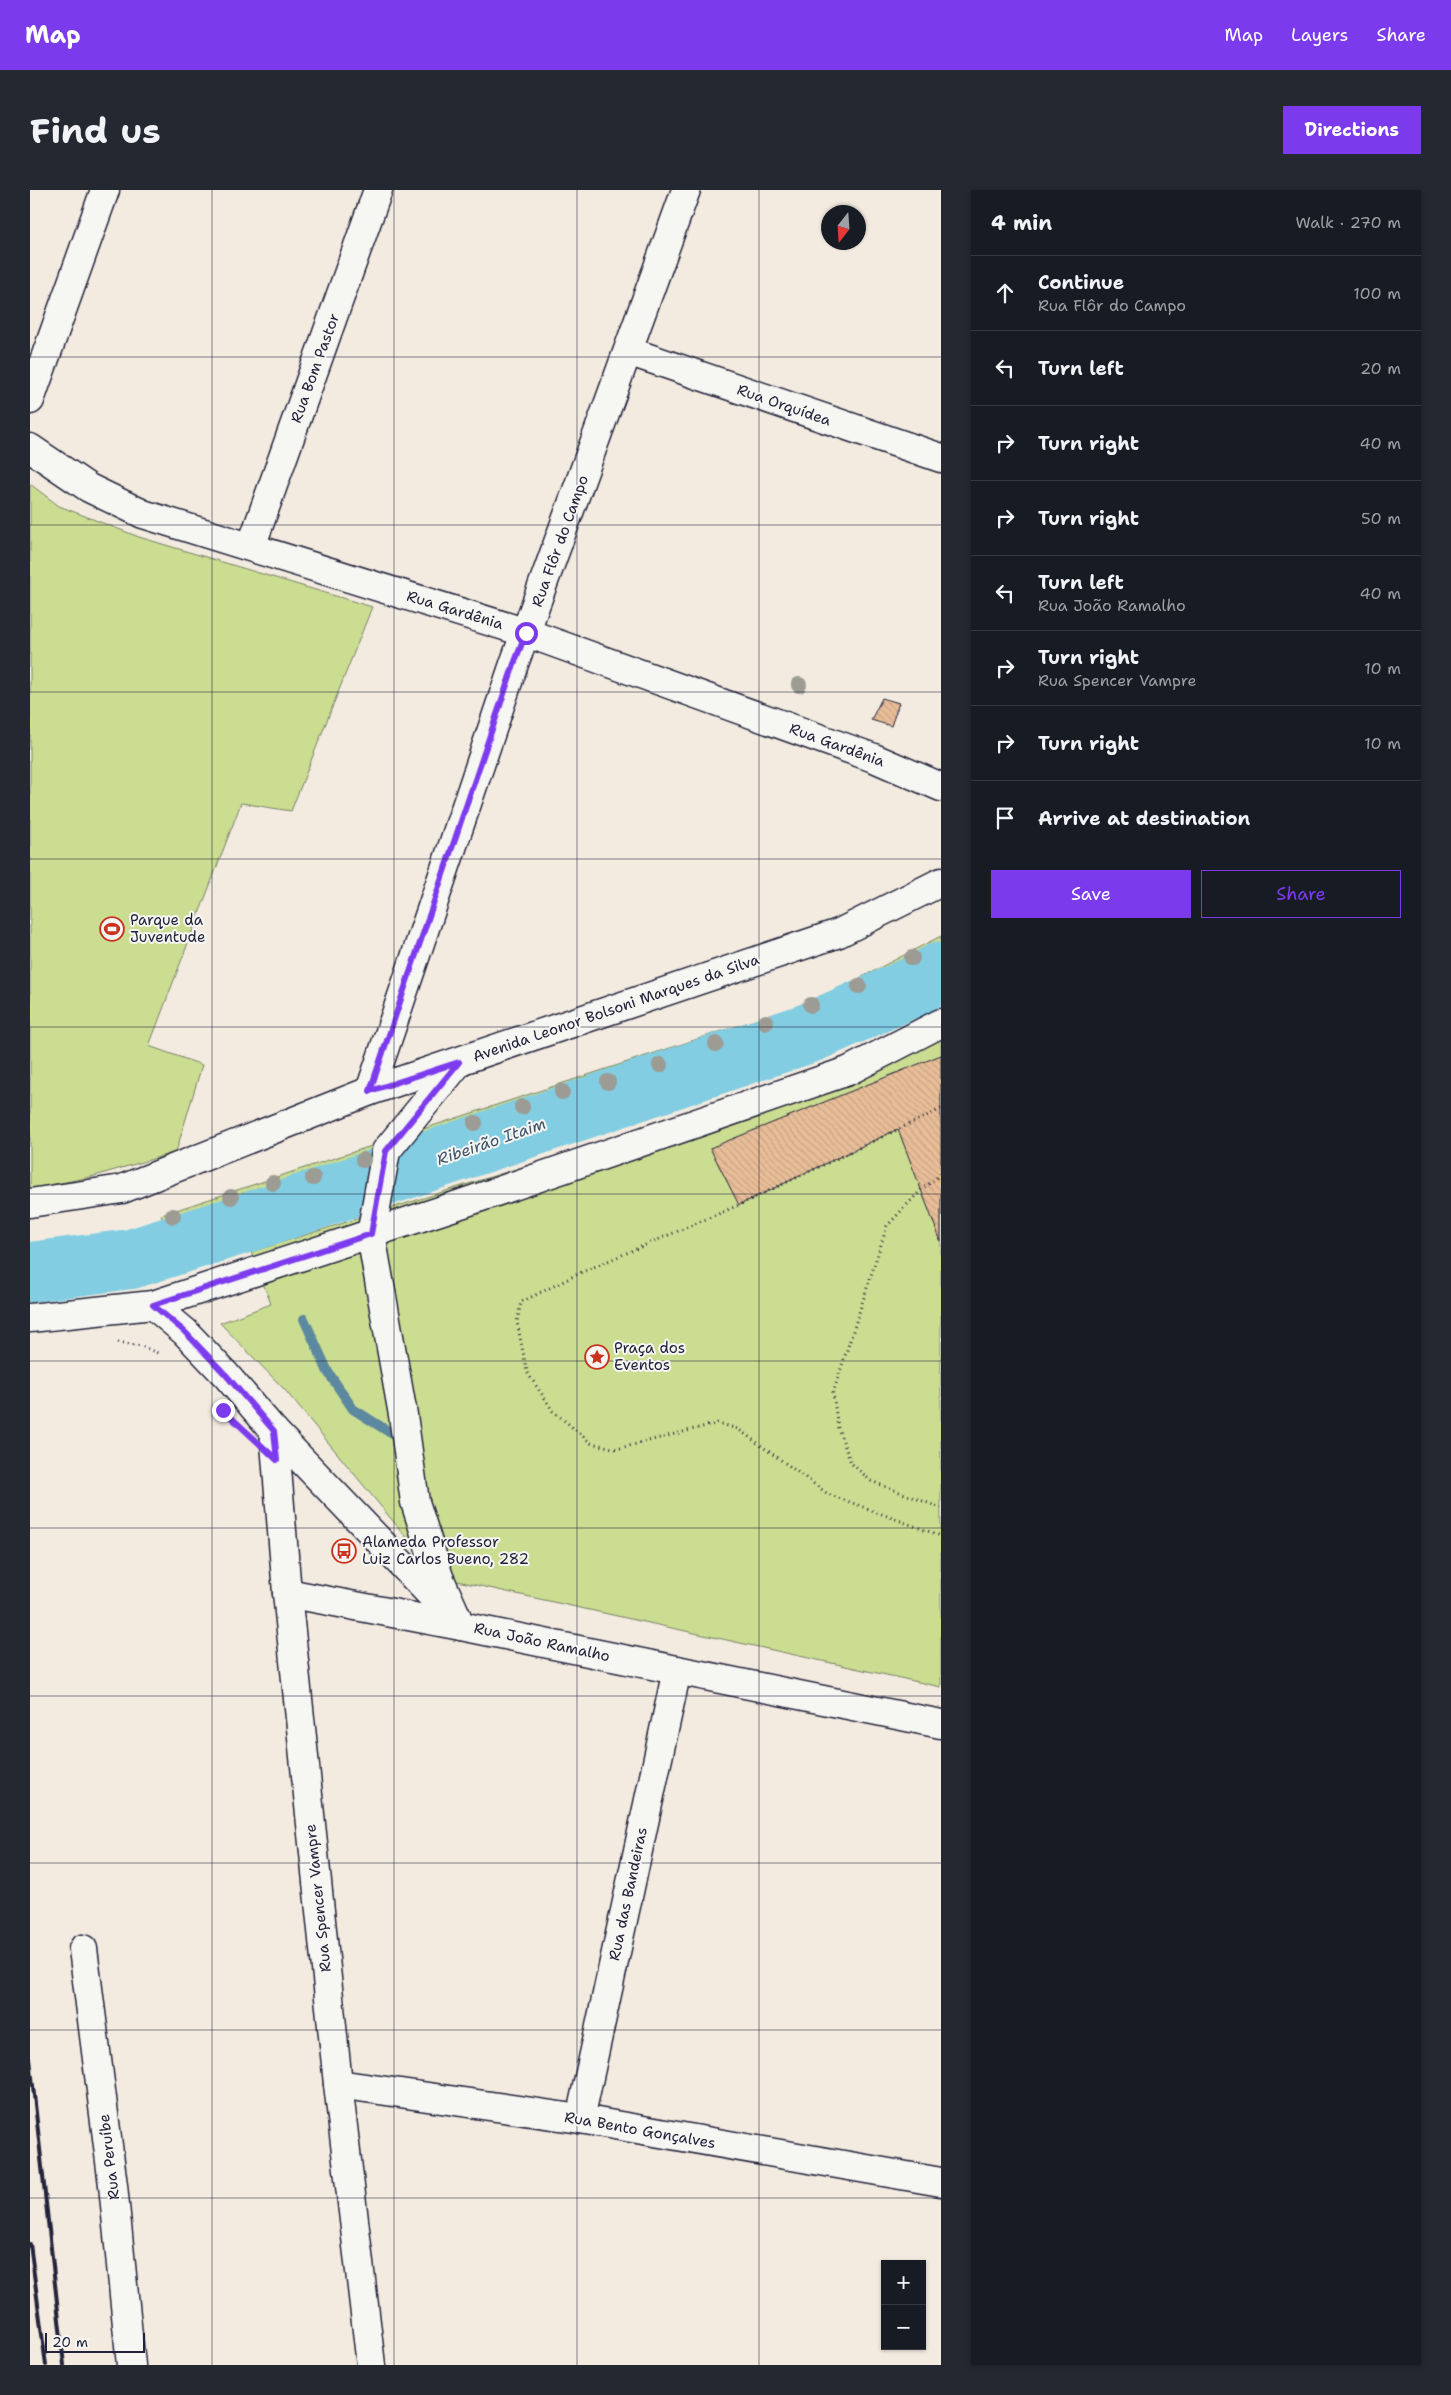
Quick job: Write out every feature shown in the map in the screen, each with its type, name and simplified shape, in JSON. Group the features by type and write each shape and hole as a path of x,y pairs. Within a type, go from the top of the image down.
{"street":[{"path":"30,400 104,190"},
{"name":"Rua Bom Pastor","path":"251,547 378,190"},
{"name":"Rua Flôr do Campo","path":"370,1091 514,664 686,190"},
{"name":"Rua Orquídea","path":"628,351 941,458"},
{"name":"Rua Gardênia","path":"30,448 89,488 143,514 526,633 874,758 941,787"},
{"name":"Avenida Leonor Bolsoni Marques da Silva","path":"30,1203 122,1188 370,1091 715,973 839,933 941,882"},
{"path":"30,1318 153,1305 371,1234 848,1071 941,1023"},
{"path":"459,1062 386,1151 371,1234 403,1415 415,1502 439,1577 461,1626"},
{"name":"Rua João Ramalho","path":"153,1305 185,1332 226,1375 274,1431 461,1626 941,1724"},
{"name":"Rua Spencer Vampre","path":"274,1431 287,1593 338,2084 371,2365"},
{"path":"287,1593 461,1626"},
{"name":"Rua das Bandeiras","path":"580,2119 677,1670"},
{"name":"Rua Peruíbe","path":"83,1948 113,2185 131,2365"},
{"name":"Rua Bento Gonçalves","path":"338,2084 580,2119 941,2182"}],"path":[{"path":"941,1108 739,1205 582,1272 521,1302 517,1322 527,1372 552,1411 591,1443 617,1449 718,1423 738,1430 828,1494 941,1536"},
{"path":"941,1174 921,1190 887,1226 833,1393 838,1428 851,1463 871,1482 941,1508"},
{"path":"116,1342 141,1346 165,1356"}],"green space":[{"name":"Parque da Juventude","path":"30,484 59,506 139,537 372,607 291,811 241,803 149,1046 202,1065 176,1152 91,1177 30,1189"},
{"path":"941,936 941,955 864,997 821,1015 165,1226 161,1215 795,1007 852,982"},
{"name":"Praça dos Eventos","path":"941,1008 941,1687 439,1577 285,1390 220,1323 271,1304 251,1252 829,1071"}],"building":[{"path":"882,698 899,703 891,726 871,720"},
{"path":"941,1055 941,1242 898,1129 739,1205 710,1148"}],"waterway":[{"name":"Ribeirão Itaim","path":"30,1272 131,1259 255,1220 812,1032 915,986 941,972"},
{"path":"304,1319 328,1372 353,1409 394,1435"}],"railway":[{"path":"30,2059 64,2365"},
{"path":"30,2244 46,2365"}],"place":[{"name":"Parque da Juventude","path":"112,929"},
{"name":"Praça dos Eventos","path":"597,1357"},
{"name":"Alameda Professor Luiz Carlos Bueno, 282","path":"344,1551"}],"route":[{"path":"223,1410 277,1460 274,1431 226,1375 185,1332 153,1305 234,1277 371,1234 386,1151 459,1062 370,1091 526,633"}]}
